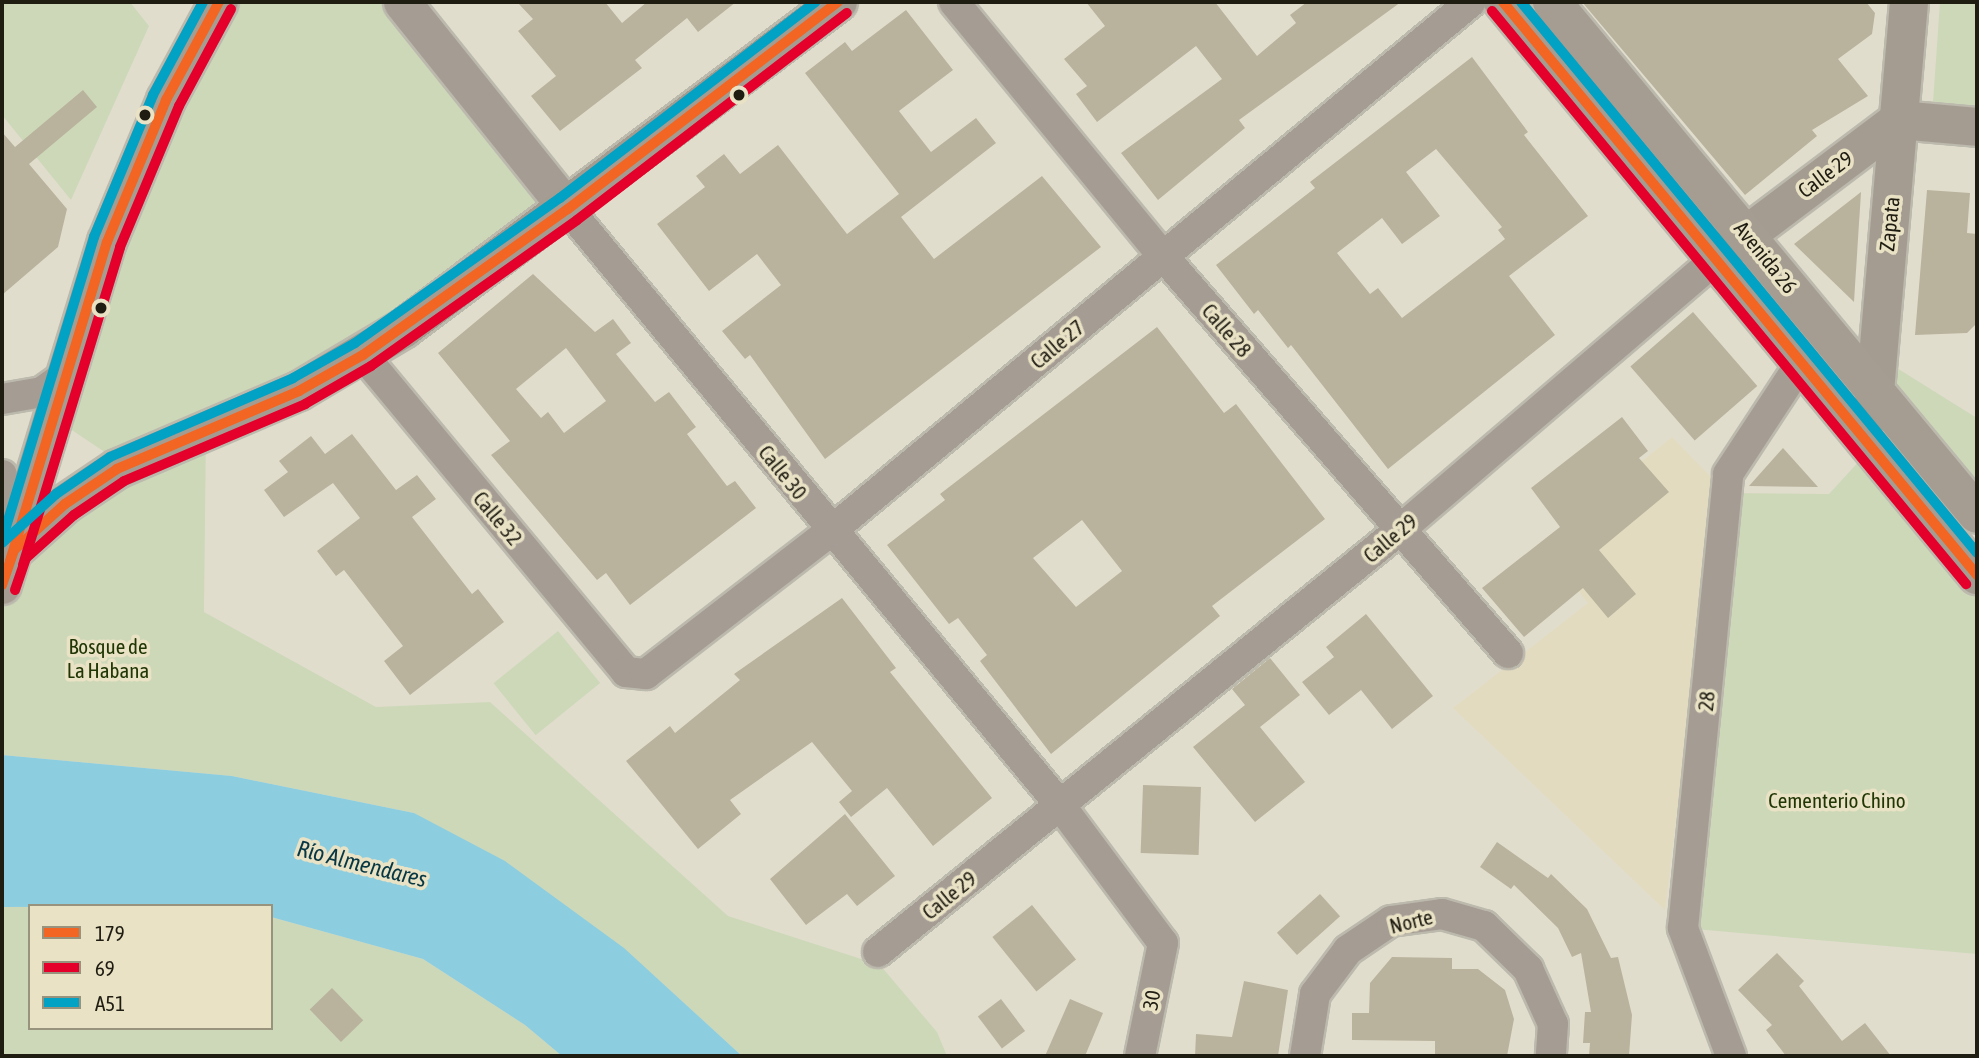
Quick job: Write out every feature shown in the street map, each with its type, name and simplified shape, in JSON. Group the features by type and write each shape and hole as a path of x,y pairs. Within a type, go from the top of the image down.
{"main road":[{"path":"11,556 128,188 185,61 219,2"},
{"path":"11,556 65,504 117,469 299,391 363,355 568,209 838,2"},
{"name":"Avenida 26","path":"1503,2 1872,389 1977,514"},
{"name":"Avenida 26","path":"1552,2 1733,245 1803,360 1977,575"},
{"name":"Zapata","path":"1873,446 1872,389 1909,2"},
{"path":"1899,120 1977,127"},
{"name":"Calle 29","path":"1733,245 1899,120"}],"street":[{"name":"Calle 30","path":"402,2 831,531 1060,805 1163,943"},
{"name":"Calle 28","path":"954,2 1163,256 1508,653"},
{"name":"Calle 27","path":"636,676 831,531 1471,2"},
{"name":"Calle 29","path":"878,952 1401,529 1733,245"},
{"name":"Calle 32","path":"363,355 626,672 636,676"},
{"name":"28","path":"1731,1056 1684,928 1728,474 1803,360"},
{"path":"2,399 42,392 67,374"},
{"path":"2,475 11,556"},
{"name":"Norte","path":"1305,1056 1315,994 1348,950 1391,921 1442,914 1484,926 1528,969 1553,1024 1551,1056"},
{"name":"30","path":"1140,1056 1163,943"}],"shaded area":[{"path":"1672,437 1717,483 1665,910 1453,708 1588,603 1540,543"}],"green space":[{"path":"2,2 130,2 149,26 71,200 2,115"},
{"name":"Bosque de La Habana","path":"219,2 402,2 568,209 206,431 204,612 376,707 490,702 728,916 880,965 937,1032 947,1056 742,1056 652,974 414,813 232,776 2,755 2,475 17,534 124,465 54,418"},
{"path":"1940,2 1977,2 1977,106 1933,102"},
{"path":"1876,355 1977,418 1977,514 1872,389"},
{"name":"Cementerio Chino","path":"1873,446 1977,575 1977,954 1683,928 1728,493 1829,494"},
{"path":"558,631 600,683 536,735 493,683"},
{"path":"28,906 28,1030 273,1030 273,918 423,959 525,1025 562,1056 2,1056 2,907"}],"water":[{"name":"Río Almendares","path":"2,755 232,776 414,813 505,861 624,948 742,1056 562,1056 525,1025 423,959 273,918 273,904 28,904 28,907 2,907"}],"building":[{"path":"517,2 605,2 622,23 647,2 736,2 698,32 687,18 635,60 642,68 560,131 531,96 556,76 518,31 533,19"},
{"path":"1086,2 1215,2 1257,56 1296,23 1290,15 1307,2 1401,2 1239,120 1245,128 1158,200 1121,153 1222,79 1196,46 1097,122 1076,94 1087,86 1064,59 1105,26"},
{"path":"1582,2 1866,2 1875,13 1872,34 1838,59 1868,96 1812,130 1817,136 1745,195"},
{"path":"906,10 953,70 899,111 931,152 976,118 996,143 901,217 934,259 1042,176 1101,247 825,459 750,355 745,359 722,331 781,285 757,254 709,291 657,224 705,187 696,176 724,154 740,174 778,145 847,234 899,194 805,73 845,42 852,51"},
{"path":"1472,57 1528,132 1524,135 1588,216 1509,276 1555,335 1388,469 1291,345 1288,348 1258,310 1254,314 1216,265 1315,188 1310,182","holes":["1436,149 1502,227 1498,230 1505,239 1402,318 1378,288 1370,294 1337,253 1382,218 1402,244 1440,216 1406,172"]},
{"path":"83,90 97,107 29,164 67,209 58,247 2,295 2,132 15,147"},
{"path":"1927,190 1970,193 1967,233 1977,234 1977,323 1967,333 1915,335"},
{"path":"1861,192 1854,302 1794,244"},
{"path":"533,274 595,332 613,319 631,343 616,354 655,402 669,392 696,427 687,434 727,486 735,481 756,508 630,605 606,573 597,580 491,455 510,441 438,353","holes":["566,348 606,401 564,433 548,412 541,418 516,389"]},
{"path":"1693,312 1757,386 1695,440 1630,366"},
{"path":"1157,327 1224,413 1236,404 1325,519 1212,606 1220,616 1051,754 980,661 987,655 958,618 949,624 887,545 945,500 940,494","holes":["1082,520 1122,571 1076,607 1033,558"]},
{"path":"1622,417 1648,451 1639,458 1669,492 1599,550 1636,594 1608,618 1583,588 1524,637 1482,588 1560,527 1531,488"},
{"path":"352,434 396,490 417,475 436,499 412,517 472,594 478,589 504,622 410,695 384,661 403,646 344,570 336,576 317,551 360,518 333,483 284,517 264,490 288,472 279,461 311,436 325,454"},
{"path":"1783,448 1818,487 1749,486"},
{"path":"842,598 896,668 890,672 992,798 933,846 887,788 851,817 839,802 852,791 812,742 730,800 741,814 698,849 626,761 670,726 675,733 740,680 734,674"},
{"path":"1366,614 1433,696 1392,729 1361,690 1329,715 1302,682 1334,657 1326,647"},
{"path":"1270,658 1300,695 1260,727 1305,782 1255,822 1193,747 1245,705 1232,689"},
{"path":"1143,785 1201,787 1199,855 1141,853"},
{"path":"845,814 895,876 857,906 847,894 806,925 770,879"},
{"path":"1497,842 1548,878 1551,874 1587,909 1611,958 1618,957 1632,1015 1629,1056 1589,1056 1590,1043 1583,1043 1585,1012 1591,1012 1581,953 1572,957 1558,928 1514,885 1511,889 1480,867"},
{"path":"1320,894 1340,916 1297,955 1277,933"},
{"path":"1032,905 1076,959 1036,991 992,937"},
{"path":"1777,953 1804,981 1799,986 1842,1041 1865,1023 1891,1056 1786,1056 1766,1030 1772,1025 1738,990"},
{"path":"1392,957 1452,958 1452,969 1478,969 1505,990 1514,1019 1507,1056 1435,1056 1435,1041 1352,1040 1352,1013 1369,1013 1370,983"},
{"path":"1244,981 1288,990 1278,1056 1195,1056 1196,1034 1232,1037"},
{"path":"332,988 363,1020 341,1042 310,1010"},
{"path":"1001,999 1025,1031 1002,1048 978,1016"},
{"path":"1070,999 1103,1013 1085,1056 1045,1056"}],"transit line":[{"name":"A51","path":"2,540 94,237 153,95 203,2"},
{"name":"179","path":"10,561 107,242 166,100 219,2"},
{"name":"A51","path":"2,543 56,494 110,457 293,378 355,343 560,198 815,2"},
{"name":"179","path":"2,585 14,550 65,504 117,469 299,391 363,355 568,209 838,2"},
{"name":"179","path":"1503,2 1977,575"},
{"name":"A51","path":"1521,2 1977,553"},
{"name":"69","path":"23,565 120,247 179,106 231,9"},
{"name":"69","path":"1492,11 1966,584"},
{"name":"69","path":"15,590 26,558 74,515 124,481 305,404 371,366 577,220 847,13"}]}
